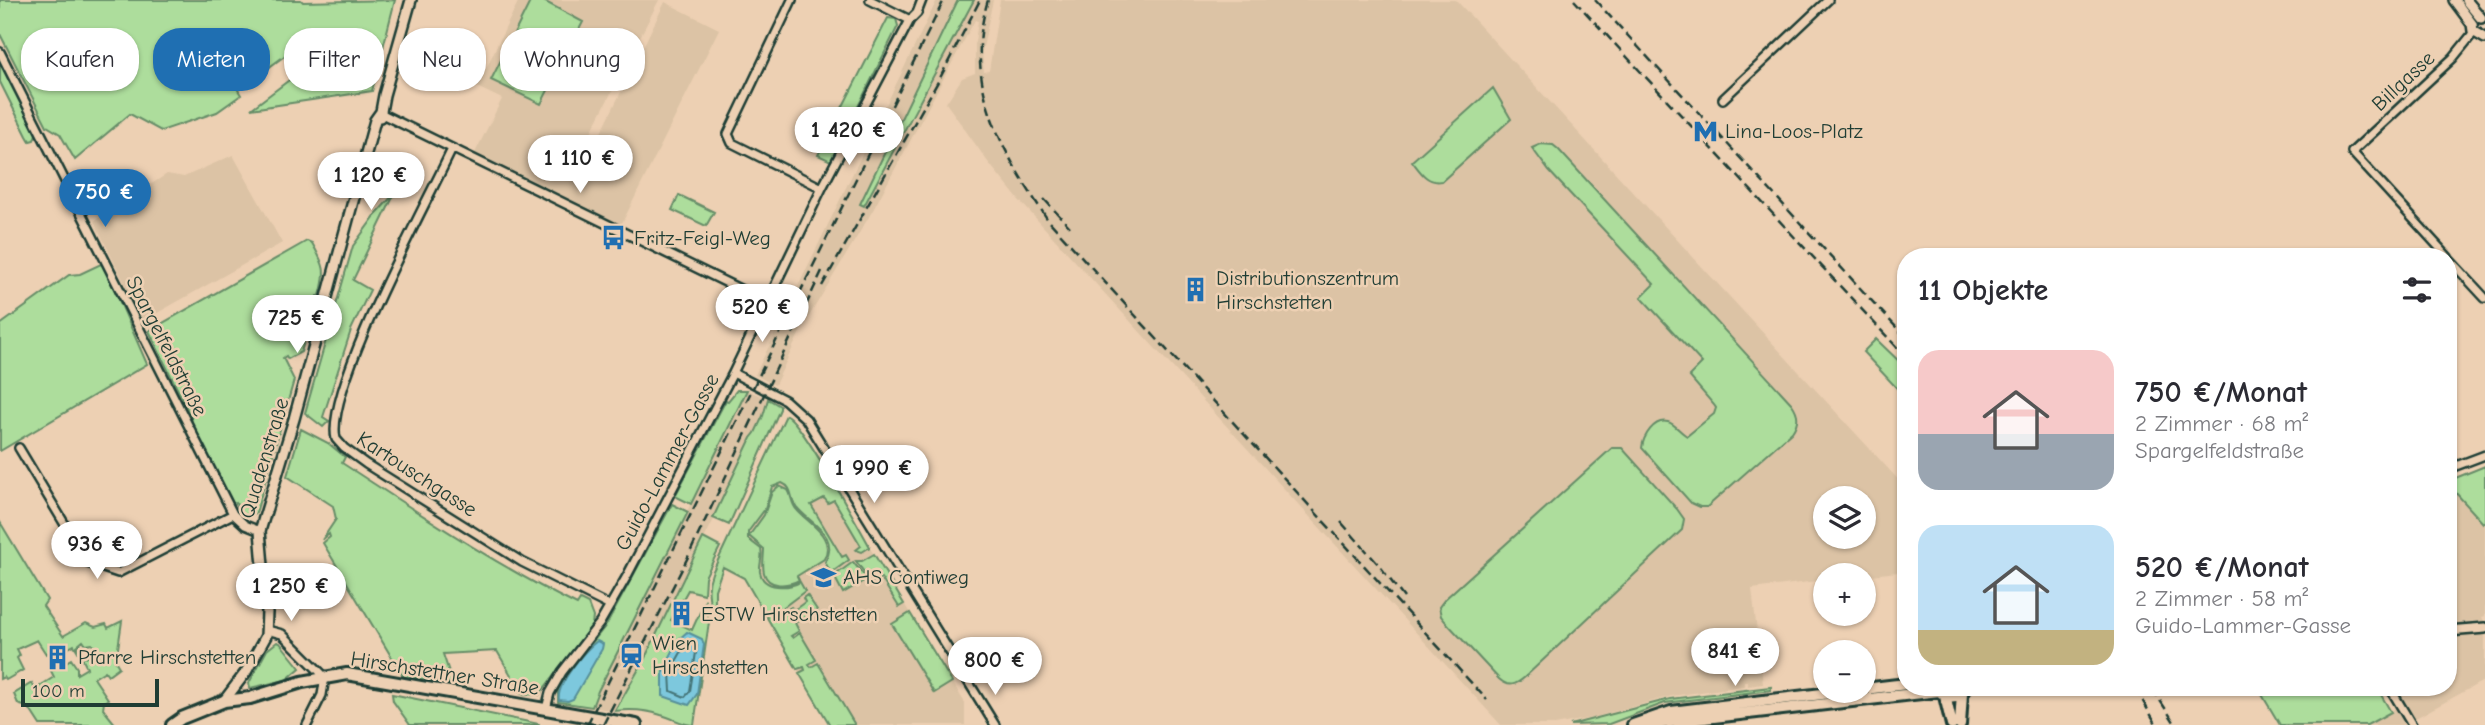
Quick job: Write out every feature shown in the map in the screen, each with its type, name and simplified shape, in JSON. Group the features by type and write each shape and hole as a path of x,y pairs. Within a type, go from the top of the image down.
{"main road":[{"name":"Hirschstettner Straße","path":"172,725 182,718 224,701 250,698 325,677 347,674 636,725"},
{"path":"1876,688 1897,685"},
{"path":"1633,725 1671,712 1813,695"},
{"path":"1644,725 1905,696"},
{"path":"1942,696 1952,725"},
{"path":"1961,725 1965,696"}],"street":[{"name":"Quadenstraße","path":"224,701 247,672 267,630 260,531 295,419 375,120 380,113 411,0"},
{"path":"792,0 728,134 732,143 822,188"},
{"path":"870,0 910,20"},
{"name":"Guido-Lammer-Gasse","path":"546,709 550,693 562,672 610,606 733,373 822,188 922,0"},
{"path":"1723,99 1828,0"},
{"path":"2454,0 2480,33"},
{"path":"2466,0 2483,18"},
{"path":"2480,33 2475,19 2483,18"},
{"name":"Billgasse","path":"2439,248 2352,152 2480,33"},
{"name":"Spargelfeldstraße","path":"0,52 233,514"},
{"path":"380,113 766,302"},
{"name":"Kartouschgasse","path":"452,149 357,350 336,418 336,439 366,464 522,562 610,606"},
{"path":"2457,268 2485,298"},
{"path":"733,373 785,400 806,419 995,725"},
{"path":"19,448 88,563 118,573 233,514 245,525 260,531"},
{"path":"2457,466 2485,455"},
{"path":"2457,630 2485,628"},
{"path":"267,630 282,634 325,677 322,695 307,725"},
{"path":"2395,696 2412,725"}],"shaded area":[{"path":"519,0 659,0 645,28 505,28"},
{"path":"937,0 958,0 915,89 908,127 974,0 993,0 982,52 984,72 989,71 1000,0 1456,0 1897,478 1897,572 1876,574 1876,563 1813,563 1813,581 1752,589 1763,684 1748,686 1748,682 1744,682 1744,686 1672,696 1592,718 1555,725 1501,725 1018,199 988,162 946,103 962,78 975,73 978,21 975,20 873,210 802,328 775,385 755,375"},
{"path":"665,2 719,29 620,227 474,155 502,99 485,91 486,68 500,39 500,91 612,91 587,140 596,143 621,91 645,91 645,43"},
{"path":"233,155 282,243 143,321 94,221 167,174 184,177"},
{"path":"747,390 768,399 763,416 720,507 628,691 615,711 592,707 598,691"},
{"name":"AHS Contiweg","path":"790,433 835,491 965,703 965,725 830,725 751,590 758,578 732,560"},
{"path":"2457,494 2485,524 2485,616 2482,617 2485,623 2485,680 2457,695"},
{"path":"2396,696 2456,696 2414,719 2417,725 2367,725 2401,705"}],"green space":[{"path":"0,0 395,0 384,44 384,28 284,28 284,56 270,67 270,28 153,28 153,91 239,91 241,95 217,112 161,131 130,114 75,160 60,134 47,126 29,91 139,91 139,28 21,28 21,75 0,34"},
{"path":"531,0 542,0 583,22 580,28 517,28"},
{"path":"958,0 974,0 864,206 860,204"},
{"path":"888,18 896,19 898,26 831,161 818,155"},
{"path":"0,58 37,131 34,140 30,141 27,136 0,82"},
{"path":"500,62 500,84 491,80"},
{"path":"284,84 284,91 372,91 251,109"},
{"path":"1493,88 1511,119 1442,181 1428,179 1412,161"},
{"path":"514,91 548,91 541,104"},
{"path":"1541,144 1553,145 1558,149 1796,411 1797,421 1792,432 1707,507 1691,503 1642,448 1647,434 1658,423 1671,423 1687,436 1714,414 1716,408 1689,376 1702,363 1641,297 1654,284 1549,171 1532,148"},
{"path":"395,193 353,280 370,290 351,330 323,417 329,421 323,427 305,413 353,246"},
{"path":"679,195 714,212 706,226 672,210"},
{"path":"307,241 312,243 322,263 322,287 301,352 288,359 286,356 283,358 294,380 256,513 246,517 236,503 233,504 193,427 191,417 149,331"},
{"path":"103,263 147,364 0,451 0,325 69,275 80,274"},
{"path":"1876,339 1897,359 1897,388 1863,352"},
{"path":"737,390 747,390 691,504 675,496 726,400"},
{"path":"768,399 780,406 780,409 729,525 713,518 763,416"},
{"path":"786,415 816,453 870,547 862,552 856,550 861,546 834,500 828,503 824,498 811,505 842,557 846,555 849,560 831,573 825,562 829,552 826,536 796,506 790,490 782,483 772,487 765,509 748,532 748,539 761,549 760,572 766,582 777,586 790,586 800,582 805,591 777,612 779,615 791,607 794,610 805,602 803,598 807,595 817,610 795,623 799,631 791,636 793,638 800,633 816,660 809,664 811,667 818,663 855,725 830,725 799,673 805,670 804,667 797,669 744,578 723,567 715,590 715,612 709,598 712,573"},
{"path":"301,429 328,443 345,457 342,463 486,555 577,605 580,600 588,604 593,617 592,625 539,695 522,694 497,651 443,654 453,684 403,676 323,543 330,537 329,534 322,540 336,519 333,506 287,476"},
{"path":"1612,448 1622,448 1677,509 1684,519 1682,530 1525,677 1515,684 1506,684 1445,621 1439,607"},
{"path":"2485,466 2483,523 2457,494 2457,477"},
{"path":"779,486 788,490 795,508 820,532 827,544 824,559 797,576 799,580 789,584 774,583 766,578 763,567 764,549 749,536 764,515 772,492"},
{"path":"672,504 688,512 592,707 558,702 558,690 562,681 607,624"},
{"path":"0,522 47,600 43,606 63,636 86,623 95,627 106,624 108,628 122,621 116,662 119,667 108,675 105,671 94,678 108,699 104,702 103,709 116,725 40,725 29,708 18,704 14,694 32,683 35,689 54,677 51,671 71,659 77,668 77,674 87,668 82,658 92,656 95,648 92,644 86,645 83,641 77,646 77,650 74,645 65,650 62,645 46,654 37,640 17,649 20,655 17,658 23,670 6,680 4,677 0,679"},
{"path":"703,538 720,547 705,577 704,594 688,590 671,620 692,630 705,601 709,622 694,725 650,712 615,711 644,660"},
{"path":"874,554 904,604 899,607 881,578 872,583 856,561 862,561"},
{"path":"853,562 867,579 843,593 834,576"},
{"path":"910,613 952,682 934,693 892,624"},
{"path":"277,642 300,668 286,680 250,688 249,683 267,650"},
{"path":"1771,687 1771,690 1665,703 1609,724 1570,725 1670,699"},
{"path":"392,694 539,725 410,725 393,701"},
{"path":"2263,696 2382,696 2391,712 2367,725 2280,725"}],"water":[{"path":"687,632 702,639 704,645 697,694 689,705 663,696 663,671 679,639"},
{"path":"597,641 603,644 602,649 573,699 559,700 559,693 567,677 579,659"}],"railway":[{"path":"587,725 944,0"},
{"path":"822,286 940,78 980,0"},
{"path":"988,0 981,31 983,89 1002,142 1048,220 1487,700"},
{"path":"1574,0 1897,347"},
{"path":"1595,0 1897,328"},
{"path":"1044,199 1070,227"},
{"path":"603,725 687,559 822,271"},
{"path":"1341,522 1404,598"},
{"path":"2140,696 2157,725"},
{"path":"2157,696 2176,725"}],"place":[{"name":"Lina-Loos-Platz","path":"1705,131"},
{"name":"Fritz-Feigl-Weg","path":"614,238"},
{"name":"Distributionszentrum Hirschstetten","path":"1196,290"},
{"name":"AHS Contiweg","path":"823,577"},
{"name":"ESTW Hirschstetten","path":"681,614"},
{"name":"Wien Hirschstetten","path":"632,655"},
{"name":"Pfarre Hirschstetten","path":"58,657"}]}
